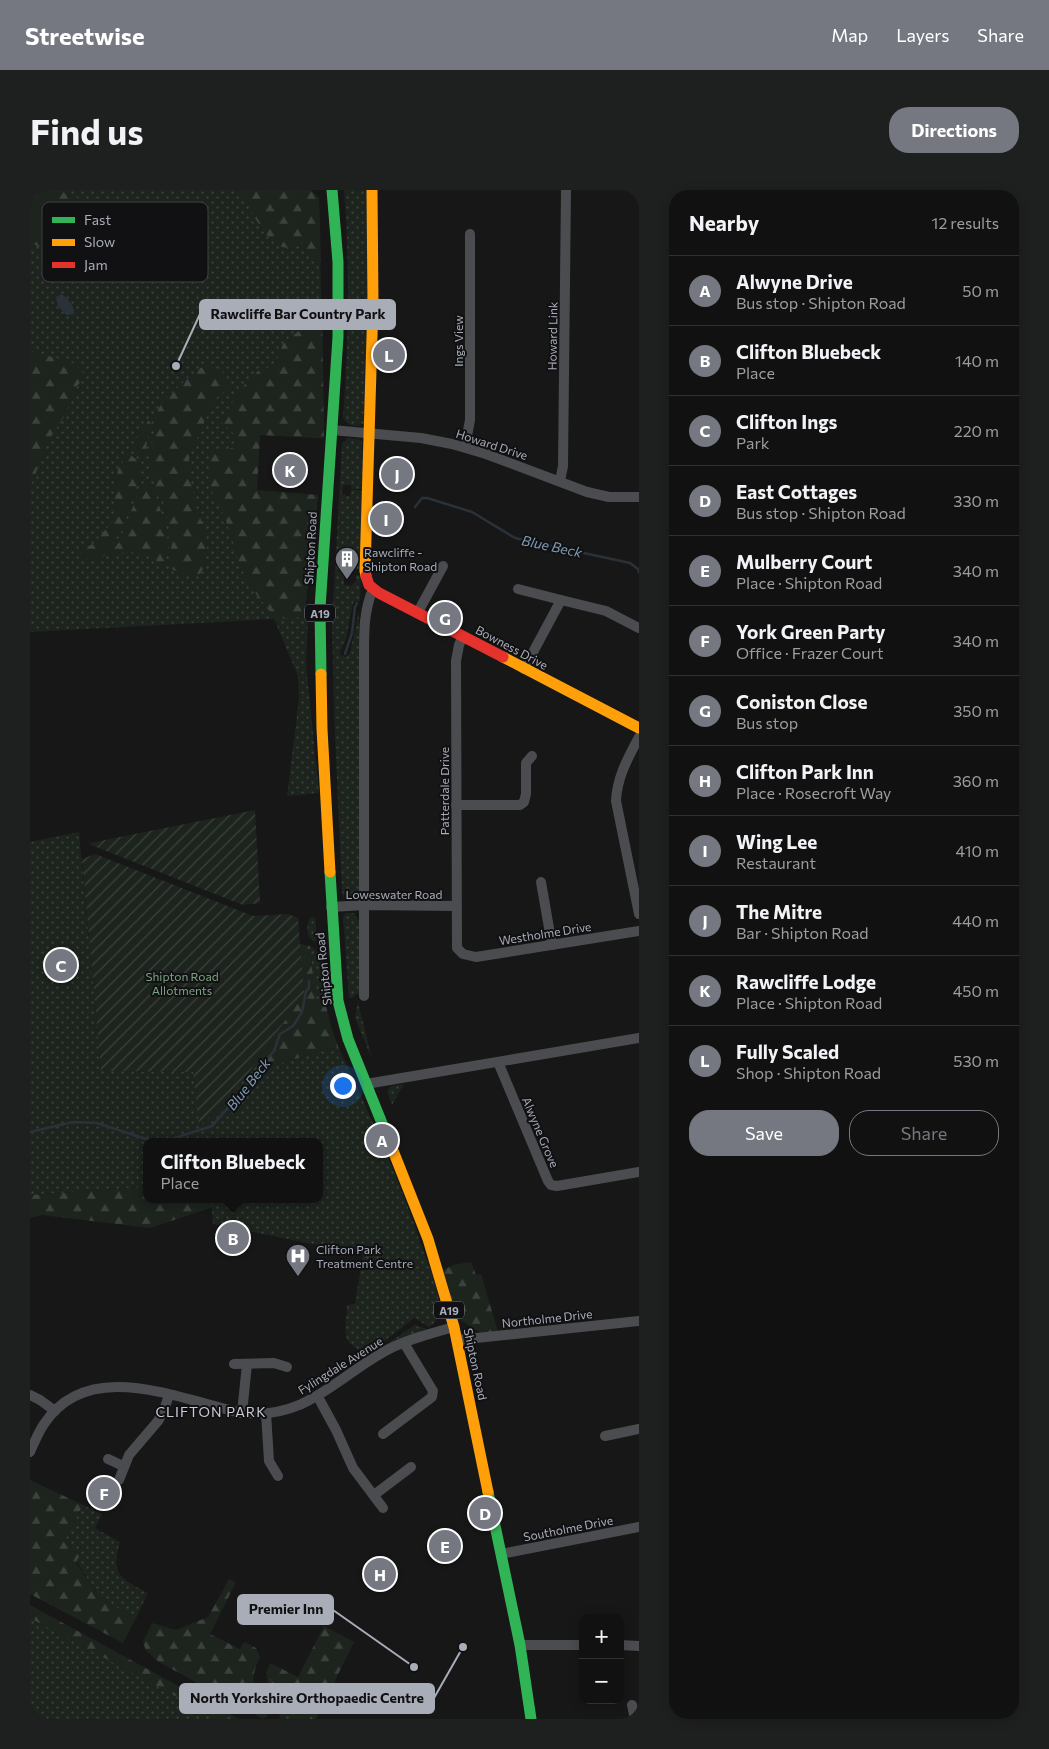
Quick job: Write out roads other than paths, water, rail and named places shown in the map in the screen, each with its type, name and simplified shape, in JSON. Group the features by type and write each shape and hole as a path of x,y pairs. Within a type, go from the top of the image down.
{"main road":[{"path":"325,190 333,206"},
{"name":"Shipton Road","path":"332,190 338,262 338,297 332,430 320,608 322,728 338,1001 348,1039 411,1194 432,1252 454,1327 520,1645 531,1719"},
{"path":"372,190 374,303 368,434 365,571 369,584 373,589"},
{"name":"Bowness Drive","path":"373,589 639,728"}],"street":[{"name":"Howard Link","path":"560,481 564,466 566,190"},
{"name":"Ings View","path":"465,447 470,420 471,234"},
{"name":"Howard Drive","path":"332,430 421,438 465,447 597,495 639,497"},
{"path":"418,612 443,566"},
{"path":"364,996 364,653 365,615 373,589"},
{"path":"518,589 606,611 639,628"},
{"path":"524,669 561,600"},
{"name":"Patterdale Drive","path":"457,948 456,661 463,636"},
{"path":"639,738 620,775 616,801 639,914"},
{"path":"456,805 520,805 524,802 526,794 525,759"},
{"path":"541,882 552,945"},
{"name":"Loweswater Road","path":"331,907 365,905 456,906"},
{"name":"Westholme Drive","path":"457,948 463,954 476,957 639,931"},
{"path":"366,1084 639,1038"},
{"name":"Alwyne Grove","path":"498,1062 548,1181 552,1185 557,1186 639,1172"},
{"name":"Northolme Drive","path":"457,1340 639,1321"},
{"name":"Fylingdale Avenue","path":"30,1452 44,1424 55,1411 74,1397 97,1388 132,1388 169,1394 242,1412 266,1413 294,1407 318,1397 374,1358 404,1343 454,1327"},
{"path":"384,1434 432,1396 433,1391 404,1343"},
{"path":"234,1364 274,1363 288,1367"},
{"path":"242,1412 247,1364"},
{"path":"119,1480 123,1466 136,1446 158,1421 169,1394"},
{"path":"30,1395 55,1411"},
{"path":"318,1397 336,1430 352,1468 383,1508"},
{"path":"266,1413 270,1461 278,1476"},
{"path":"605,1436 639,1429"},
{"path":"108,1459 123,1466"},
{"path":"374,1495 411,1467"},
{"name":"Southolme Drive","path":"501,1554 639,1527"},
{"path":"520,1645 579,1645"},
{"path":"624,1646 639,1646"},
{"path":"632,1705 635,1719"}],"waterway":[{"name":"Blue Beck","path":"415,507 422,498 427,498 472,512 515,538 630,563 639,572"},
{"name":"Blue Beck","path":"345,654 352,633 357,603"},
{"name":"Blue Beck","path":"175,1138 212,1126 226,1110 238,1101 251,1077 274,1051 280,1034 293,1026 302,1012 306,991 309,988 309,981"},
{"name":"Blue Beck","path":"30,1132 73,1122 97,1123 143,1138"}],"place":[{"name":"Fully Scaled","path":"389,355"},
{"name":"Rawcliffe Bar Country Park","path":"176,366"},
{"name":"Rawcliffe Lodge","path":"290,470"},
{"name":"The Mitre","path":"397,474"},
{"name":"Wing Lee","path":"386,519"},
{"name":"Rawcliffe - Shipton Road","path":"347,580"},
{"name":"Coniston Close","path":"445,618"},
{"name":"Clifton Ings","path":"61,965"},
{"name":"Alwyne Drive","path":"382,1140"},
{"name":"Clifton Bluebeck","path":"233,1238"},
{"name":"Clifton Park Treatment Centre","path":"298,1277"},
{"name":"York Green Party","path":"104,1493"},
{"name":"East Cottages","path":"485,1513"},
{"name":"Mulberry Court","path":"445,1546"},
{"name":"Clifton Park Inn","path":"380,1574"},
{"name":"North Yorkshire Orthopaedic Centre","path":"463,1647"},
{"name":"Premier Inn","path":"414,1667"}],"district":[{"name":"CLIFTON PARK","path":"211,1411"}],"park label":[{"name":"Shipton Road Allotments","path":"182,983"}]}
